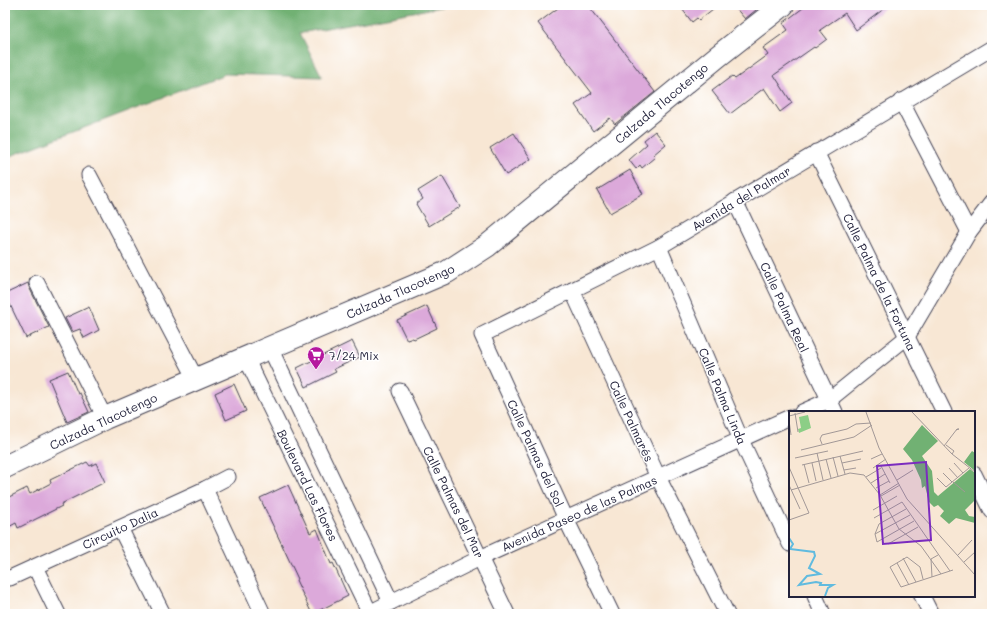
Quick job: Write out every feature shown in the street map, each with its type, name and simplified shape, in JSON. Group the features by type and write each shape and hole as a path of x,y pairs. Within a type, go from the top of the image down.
{"street":[{"name":"Calzada Tlacotengo","path":"5,467 105,418 447,272 487,246 716,57 783,5"},
{"name":"Avenida del Palmar","path":"482,335 659,247 992,48"},
{"path":"901,101 969,232"},
{"name":"Calle Palma de la Fortuna","path":"816,152 944,411"},
{"path":"89,175 196,379"},
{"name":"Calle Palma Real","path":"734,201 832,406"},
{"path":"807,411 832,406 907,337 969,232 992,202"},
{"name":"Calle Palma Linda","path":"659,247 741,440 789,542"},
{"path":"37,283 105,418"},
{"name":"Calle Palmarés","path":"572,290 658,477 727,614"},
{"name":"Calle Palmas del Sol","path":"482,335 566,519 612,614"},
{"name":"Boulevard Las Flores","path":"270,348 391,602"},
{"name":"Boulevard Las Flores","path":"246,358 368,613"},
{"name":"Calle Palmas del Mar","path":"400,391 507,614"},
{"name":"Avenida Paseo de las Palmas","path":"368,613 480,558 789,417"},
{"path":"975,476 992,511"},
{"name":"Circuito Dalia","path":"10,578 205,489 228,477"},
{"path":"205,489 264,614"},
{"path":"120,528 163,614"},
{"path":"35,567 58,614"},
{"path":"815,597 823,614"},
{"path":"922,597 931,614"}],"green space":[{"path":"5,5 451,5 300,33 322,77 225,74 5,158"}],"building":[{"path":"562,5 588,5 655,92 615,124 610,118 593,131 575,105 592,93 538,23"},
{"path":"679,5 718,5 699,20 697,18 692,22"},
{"path":"733,5 762,5 745,19"},
{"path":"807,5 889,5 856,30 845,13 820,30 827,39 774,75 792,103 780,112 764,88 730,114 712,91 732,76 735,79 768,55 763,48 788,30 783,23"},
{"path":"655,131 666,144 653,155 655,157 642,168 640,165 636,169 629,160 647,144 644,140"},
{"path":"514,133 531,159 506,175 490,148"},
{"path":"630,170 643,194 610,213 597,190"},
{"path":"442,176 460,207 429,226 416,204 423,199 418,191"},
{"path":"28,283 49,327 26,338 5,294"},
{"path":"427,306 437,328 414,339 407,340 397,320"},
{"path":"89,307 99,330 84,338 80,329 72,332 65,318"},
{"path":"352,341 360,357 334,369 336,372 306,387 297,368"},
{"path":"68,371 78,394 80,393 89,412 67,422 49,379"},
{"path":"234,384 246,411 226,420 215,393"},
{"path":"87,462 90,466 96,463 105,482 18,528 16,523 5,529 5,499 27,488 30,494 51,483 50,480"},
{"path":"288,485 310,533 317,529 331,564 333,563 348,596 312,614 296,580 298,579 260,498"}],"place":[{"name":"7/24 Mix","path":"316,370"}]}
